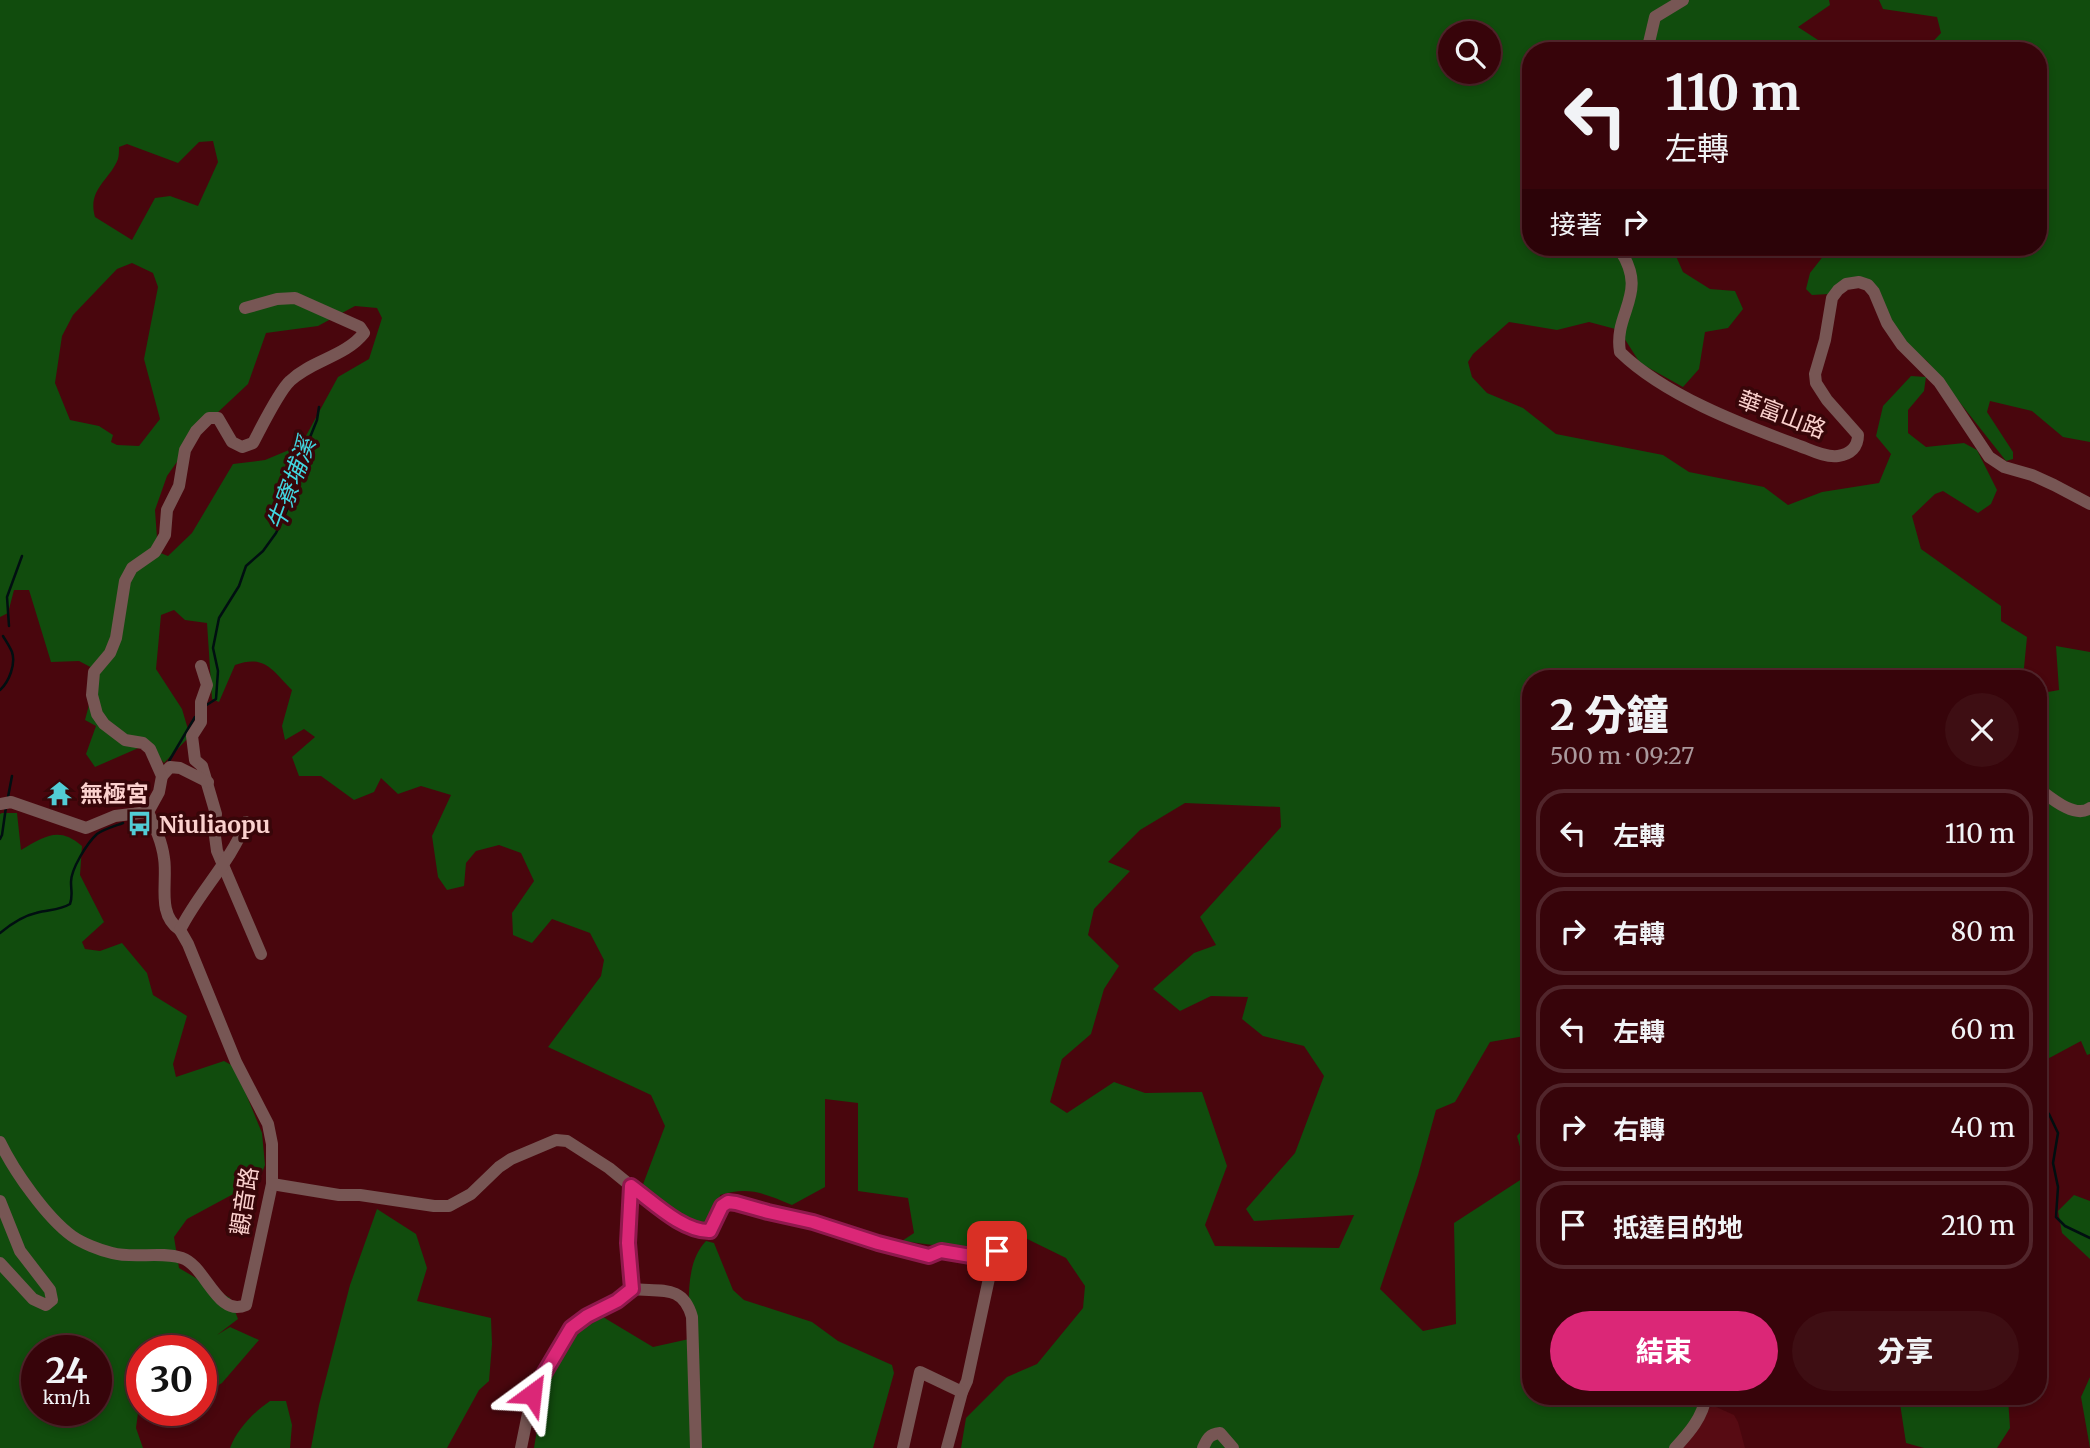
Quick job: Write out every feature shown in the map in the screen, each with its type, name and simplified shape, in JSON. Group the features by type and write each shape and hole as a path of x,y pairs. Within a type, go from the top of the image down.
{"street":[{"path":"1649,42 1655,17 1682,0"},
{"name":"華富山路","path":"1624,256 1632,274 1632,294 1618,340 1620,352 1651,377 1684,396 1760,432 1818,453 1836,457 1852,451 1858,444 1858,435 1816,383 1815,374 1825,340 1832,298 1846,285 1859,282 1868,285 1874,292 1887,323 1902,345 1939,382 1989,457 2004,467 2032,475 2090,504"},
{"path":"162,776 150,749 143,743 125,740 104,724 97,714 92,695 94,672 110,653 116,638 125,581 132,568 155,552 164,535 167,510 179,486 185,450 196,431 209,418 218,418 232,442 242,447 253,443 288,382 357,342 364,333 360,327 295,298 278,299 245,308"},
{"path":"201,666 207,685 201,702 201,722 192,736 195,760 202,766 216,814 214,829 217,851 261,954"},
{"path":"5,803 86,828 115,816 148,812 159,792 162,776 170,766 208,782"},
{"path":"2047,794 2078,812 2085,812 2090,808"},
{"name":"觀音路","path":"0,1142 9,1161 26,1184 60,1225 74,1237 113,1254 183,1258 195,1266 211,1289 229,1307 238,1309 246,1305 272,1184 272,1144 268,1124 236,1062 188,944 171,920 164,903 165,862 161,841 148,812"},
{"path":"180,930 187,915 206,891 242,834 246,822"},
{"path":"272,1184 339,1195 449,1206 471,1194 511,1159 556,1140 567,1141 576,1145 658,1208 698,1230 710,1231 722,1206 728,1202 813,1222 929,1256 941,1251 991,1262"},
{"path":"631,1186 628,1243 632,1289"},
{"path":"0,1201 20,1251 50,1290 52,1300 46,1305 33,1299 0,1263"},
{"path":"947,1448 961,1392 967,1381 991,1262 1002,1245"},
{"path":"521,1448 532,1394 571,1328 632,1289 679,1294 688,1303 692,1317 696,1448"},
{"path":"903,1448 920,1372 961,1392"},
{"path":"1675,1448 1698,1420 1705,1405"},
{"path":"1203,1448 1207,1438 1220,1433 1233,1448"}],"shaded area":[{"path":"1714,1406 1734,1415 1745,1448 1681,1448 1709,1408"}],"green space":[{"path":"0,0 1829,0 1830,5 1798,27 1821,42 1522,42 1522,256 1676,256 1683,272 1710,289 1735,291 1743,309 1728,328 1705,332 1699,369 1683,387 1640,363 1619,330 1589,322 1557,330 1509,322 1473,354 1468,362 1472,377 1487,393 1523,408 1556,434 1663,455 1689,472 1764,487 1788,505 1822,492 1879,483 1891,454 1876,436 1883,406 1911,376 1926,377 1924,391 1908,410 1908,433 1926,447 1964,443 1977,450 1997,490 1991,504 1978,513 1943,491 1935,494 1912,516 1921,549 2001,606 2001,621 2027,637 2024,670 1522,670 1522,1037 1490,1042 1455,1102 1436,1110 1418,1175 1380,1289 1423,1331 1456,1324 1454,1223 1522,1179 1522,1405 1699,1405 1692,1427 1672,1448 961,1448 966,1418 1007,1377 1037,1364 1083,1308 1085,1286 1066,1258 1005,1228 991,1233 986,1248 979,1251 902,1241 914,1233 908,1198 858,1191 858,1103 825,1099 825,1187 792,1205 757,1192 730,1192 720,1195 718,1225 683,1218 642,1187 665,1126 651,1095 548,1047 601,976 604,960 590,933 552,919 532,943 513,935 512,913 534,881 521,853 499,845 476,851 466,863 464,886 447,890 438,877 432,836 451,795 421,786 398,794 381,778 374,792 354,800 321,776 299,776 292,757 315,737 304,729 285,740 282,726 292,690 267,666 254,661 245,662 235,665 219,702 212,699 207,623 185,620 174,610 161,615 156,669 182,709 190,736 164,763 150,746 143,746 95,767 86,754 96,726 85,720 98,671 79,661 51,662 29,590 14,590 8,613 0,617","holes":["213,141 218,162 198,206 170,196 155,198 132,240 95,217 94,199 118,159 119,147 127,144 178,163 199,142","132,263 153,273 158,287 144,359 160,419 139,446 117,445 111,442 113,435 99,426 70,420 55,383 62,336 73,315 117,269","355,306 377,308 382,318 369,359 338,377 301,445 265,460 233,464 192,533 168,556 158,552 155,510 167,476 200,429 248,384 266,333 318,326","1185,803 1280,807 1281,827 1200,917 1216,945 1194,953 1153,989 1180,1011 1211,996 1248,997 1242,1019 1263,1036 1304,1046 1324,1076 1295,1153 1246,1209 1254,1221 1354,1215 1339,1248 1215,1246 1205,1225 1227,1166 1202,1092 1145,1093 1114,1082 1067,1113 1050,1102 1062,1059 1091,1034 1104,989 1119,966 1088,935 1094,909 1130,871 1108,862 1140,830"]},
{"path":"1879,0 2090,0 2090,442 2063,437 2032,411 1990,401 1987,412 2013,452 2013,459 2006,461 1927,361 1896,338 1868,281 1829,294 1812,295 1806,289 1810,273 1823,256 2047,256 2047,42 1932,42 1941,33 1937,17 1883,9"},
{"path":"2056,646 2090,652 2090,1054 2087,1055 2081,1041 2047,1059 2047,691 2059,690"},
{"path":"17,813 21,850 52,835 66,836 82,846 80,875 104,922 82,942 85,949 100,951 122,943 147,973 153,995 187,1016 173,1064 176,1077 224,1061 235,1067 262,1133 265,1165 259,1180 187,1219 174,1237 179,1268 230,1298 238,1319 217,1335 126,1335 126,1426 136,1426 143,1448 0,1448 0,814"},
{"path":"1522,1130 1522,1154 1517,1136"},
{"path":"2074,1195 2090,1201 2090,1259 2062,1233 2058,1211"},
{"path":"377,1209 416,1234 427,1268 417,1301 491,1318 489,1381 479,1390 447,1448 311,1448 319,1405 350,1285"},
{"path":"706,1241 714,1243 733,1290 744,1300 812,1322 838,1341 892,1365 894,1373 873,1448 534,1448 544,1387 580,1330 603,1317 653,1347 689,1339 691,1274 699,1251"},
{"path":"230,1327 259,1340 217,1386 217,1335"},
{"path":"2090,1377 2090,1448 2081,1397"},
{"path":"270,1401 286,1401 292,1425 290,1448 230,1448 247,1422"},
{"path":"1900,1405 2009,1405 2010,1428 1997,1448 1924,1448 1906,1443"}],"waterway":[{"name":"牛寮埔溪","path":"205,706 216,699 218,671 213,648 219,618 239,586 246,566 263,551 276,533 288,508 319,407"},
{"path":"9,626 7,597 22,556"},
{"path":"0,690 9,678 13,662 12,652 3,636"},
{"name":"牛寮埔溪","path":"169,761 195,717"},
{"path":"8,797 12,776"},
{"path":"0,839 6,807"},
{"name":"牛寮埔溪","path":"0,933 26,916 70,904 72,877 84,850 97,834 123,823"},
{"path":"2047,1112 2058,1133 2053,1163 2058,1187 2056,1217 2065,1226 2090,1238"}],"place":[{"name":"無極宮","path":"60,793"},
{"name":"Niuliaopu","path":"139,824"}],"route":[{"path":"532,1394 571,1328 587,1316 625,1296 632,1289 628,1243 631,1186 658,1208 698,1230 710,1231 722,1206 728,1202 813,1222 929,1256 941,1251 991,1262 997,1251"}]}
